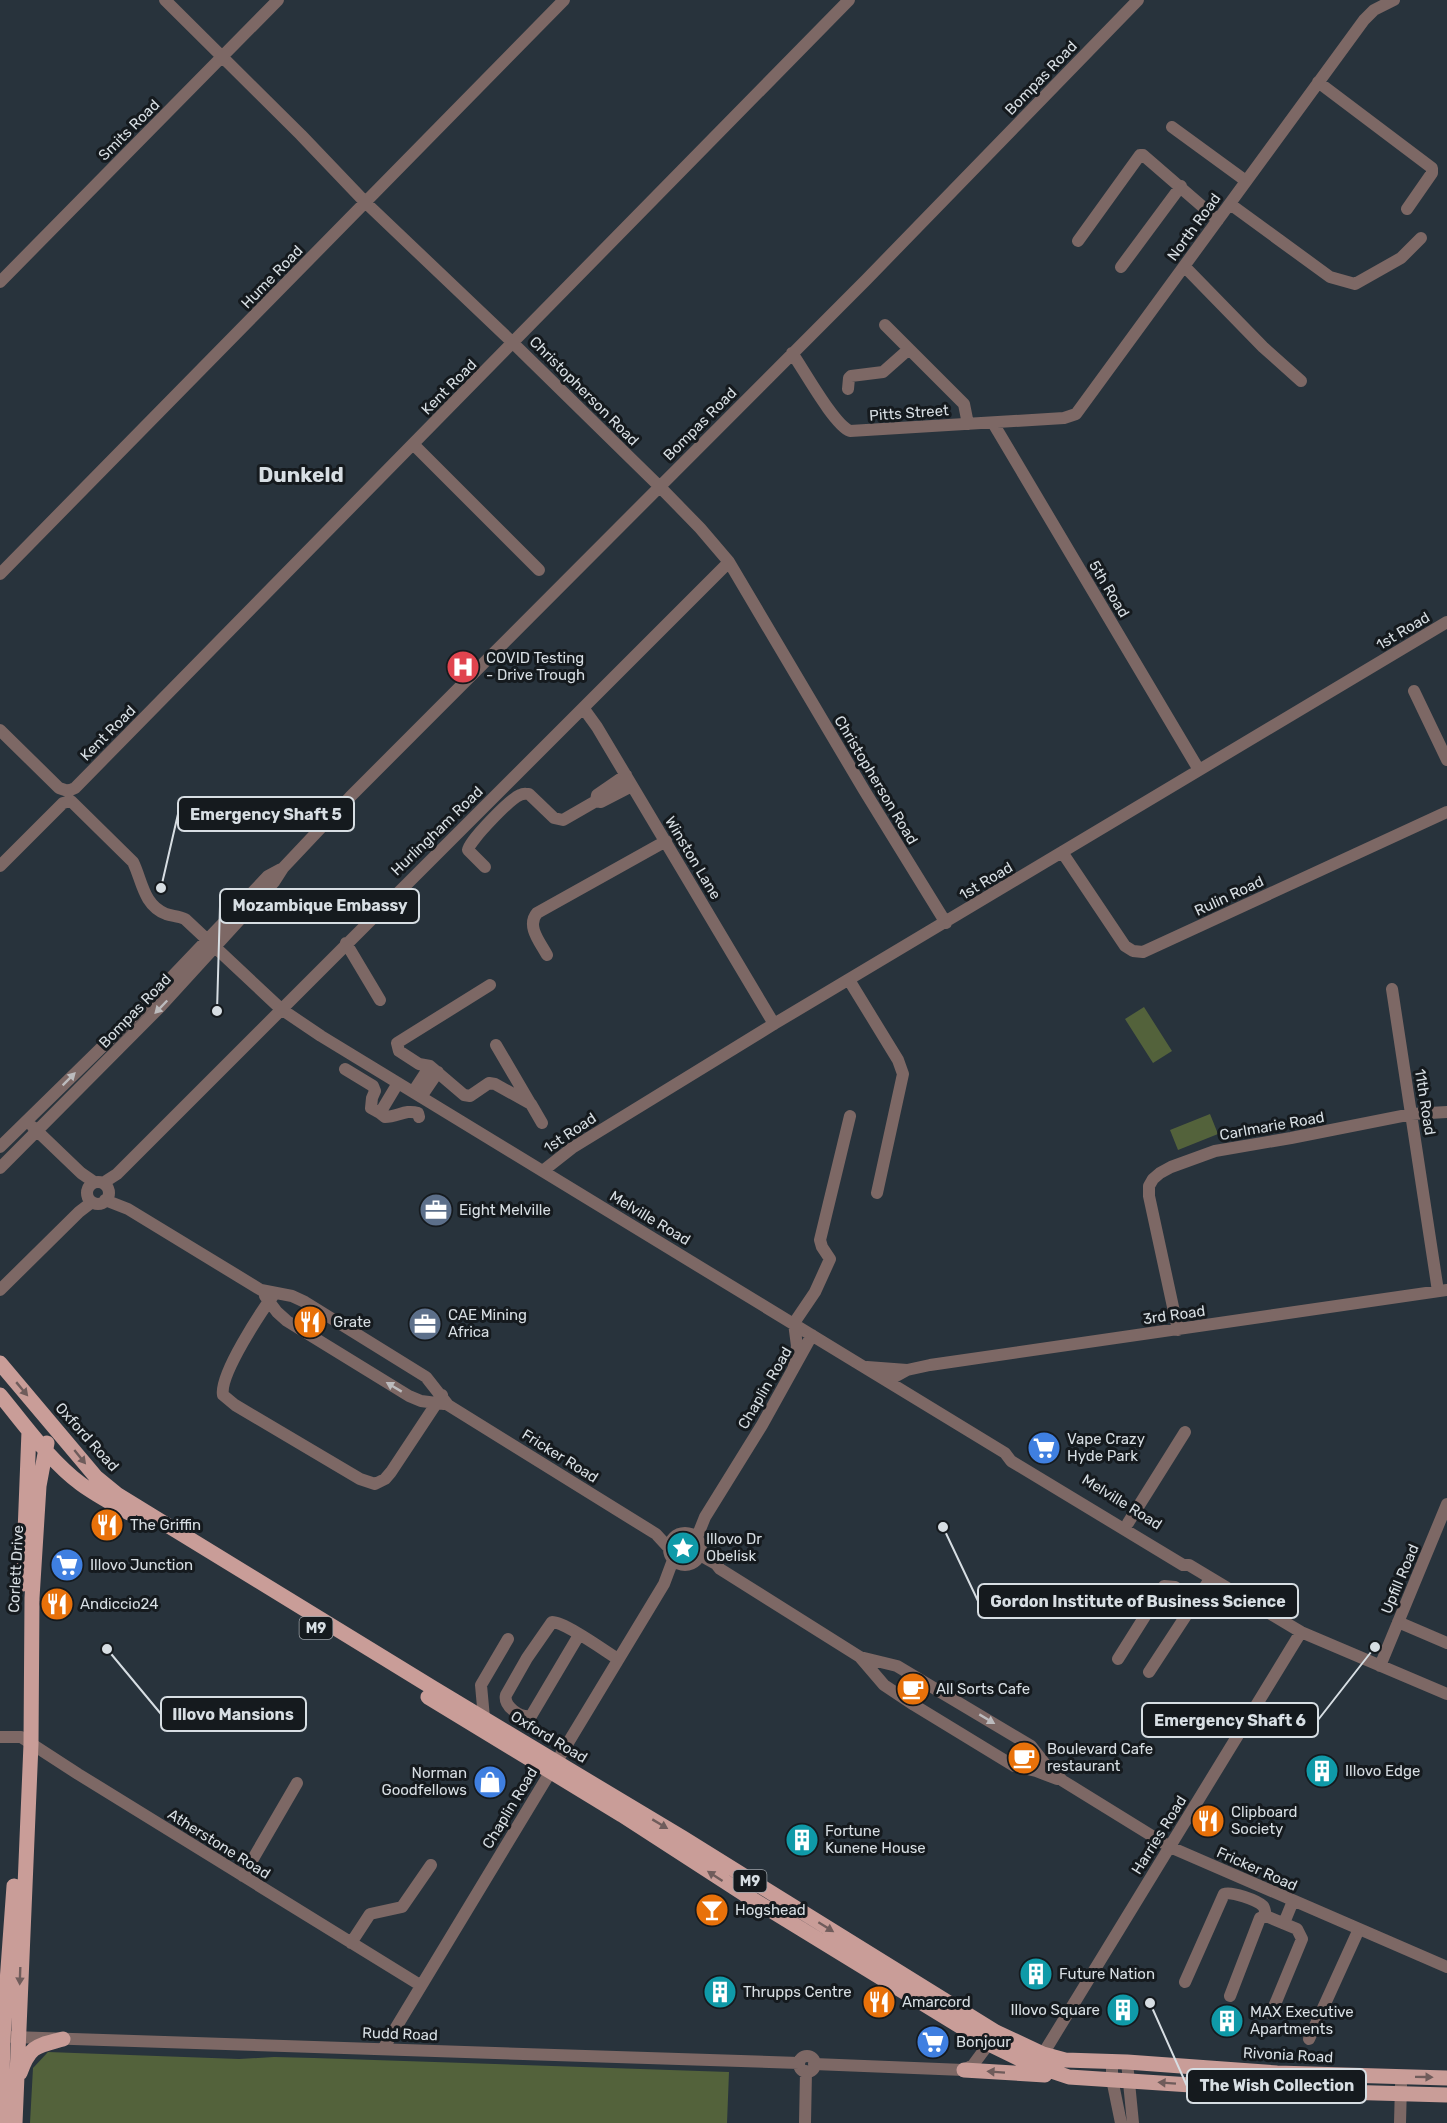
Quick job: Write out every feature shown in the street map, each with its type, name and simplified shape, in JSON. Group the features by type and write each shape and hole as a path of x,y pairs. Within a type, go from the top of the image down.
{"main road":[{"name":"Oxford Road","path":"0,1363 96,1477 118,1495 484,1718 622,1815 744,1894 993,2038 1030,2064 1069,2077 1128,2080"},
{"name":"Oxford Road","path":"0,1395 29,1431 69,1474 95,1493 553,1767"},
{"name":"Corlett Drive","path":"1,2123 26,1741 39,1486 48,1431 42,1413"},
{"name":"Corlett Drive","path":"26,1741 23,1584 29,1431"},
{"path":"39,1486 50,1475 69,1474"},
{"name":"Corlett Drive","path":"7,2037 16,2090 15,2123"},
{"name":"Oxford Road","path":"993,2038 1065,2060 1120,2062"},
{"path":"16,2090 24,2061 31,2049 63,2039"},
{"name":"Rivonia Road","path":"1120,2062 1277,2073 1447,2078"},
{"path":"964,2070 1069,2077"},
{"name":"M9","path":"1128,2080 1268,2090 1447,2095"}],"street":[{"name":"Christopherson Road","path":"165,0 365,202 659,486 729,562 946,923"},
{"name":"Smits Road","path":"0,282 278,0"},
{"name":"Hume Road","path":"0,574 564,0"},
{"name":"Kent Road","path":"0,866 849,0"},
{"name":"Bompas Road","path":"0,1147 274,882 282,868 350,797 866,280 1138,0"},
{"name":"North Road","path":"993,423 1064,418 1076,414 1364,20 1374,10 1394,0"},
{"path":"1318,82 1431,167 1432,173 1407,209"},
{"path":"1172,127 1246,181"},
{"path":"1078,241 1140,155 1143,155 1181,186 1218,220"},
{"path":"1121,267 1181,186"},
{"path":"1230,204 1329,277 1355,284 1401,258 1421,238"},
{"path":"1184,266 1263,347 1301,381"},
{"path":"885,324 964,404 968,424"},
{"path":"848,390 851,376 883,372 909,349"},
{"name":"Pitts Street","path":"792,353 842,427 850,431 993,423"},
{"name":"5th Road","path":"993,423 1199,770"},
{"path":"413,444 539,570"},
{"name":"Hurlingham Road","path":"0,1290 729,562"},
{"name":"1st Road","path":"544,1170 572,1148 774,1024 1447,622"},
{"path":"1414,691 1447,760"},
{"name":"Winston Lane","path":"584,708 774,1024"},
{"name":"Melville Road","path":"0,730 133,862 144,894 150,901 166,914 185,919 281,1008 398,1083 1005,1453 1015,1455 1128,1523 1186,1559 1189,1565 1301,1632 1447,1694"},
{"path":"485,867 468,850 468,846 476,835 518,795 529,794 554,818 560,820 574,816 596,801 597,795 629,780"},
{"name":"Rulin Road","path":"1062,852 1125,946 1134,951 1143,951 1447,812"},
{"path":"547,955 532,927 533,918 537,913 666,841"},
{"name":"Bompas Road","path":"0,1168 161,1006 212,943"},
{"path":"346,943 380,1000"},
{"path":"849,980 898,1060 903,1074 877,1192"},
{"path":"490,985 398,1043 399,1051 418,1064 434,1069 464,1095 470,1096 489,1083 531,1104"},
{"name":"11th Road","path":"1392,989 1442,1290"},
{"path":"496,1045 542,1123"},
{"path":"345,1069 373,1086 375,1091 371,1108 385,1117 411,1111 418,1113 419,1117"},
{"path":"417,1094 434,1069"},
{"path":"380,1113 398,1083"},
{"name":"Carlmarie Road","path":"1178,1330 1149,1196 1149,1186 1153,1179 1171,1167 1226,1148 1412,1114 1447,1112"},
{"path":"794,1366 797,1346 794,1323 815,1292 830,1260 820,1240 850,1116"},
{"name":"Fricker Road","path":"27,1120 98,1192 125,1205 272,1297 287,1321 415,1399 442,1401"},
{"name":"3rd Road","path":"866,1367 907,1370 1442,1290"},
{"name":"Fricker Road","path":"272,1297 292,1296 305,1302 426,1377 442,1401 670,1542"},
{"path":"272,1297 243,1343 223,1383 223,1395 235,1405 360,1479 375,1484 385,1479 391,1472 442,1401"},
{"name":"Chaplin Road","path":"693,1535 700,1519 705,1517 812,1335"},
{"name":"3rd Road","path":"887,1381 907,1370"},
{"path":"1128,1523 1185,1432"},
{"name":"Melville Road","path":"1005,1453 1011,1461 1101,1516 1183,1565 1189,1565"},
{"name":"Upfill Road","path":"1380,1666 1447,1504"},
{"path":"678,1534 693,1535 701,1547 698,1558 677,1563 670,1556 670,1542 678,1534"},
{"name":"Fricker Road","path":"698,1558 716,1564 720,1569 860,1657 884,1685 923,1711 1014,1766 1064,1781"},
{"name":"Chaplin Road","path":"382,2049 677,1563"},
{"path":"1149,1672 1210,1578"},
{"path":"1118,1659 1164,1586 1171,1585 1196,1600"},
{"path":"579,1635 531,1716 525,1717 506,1705 504,1700 506,1695 550,1624 555,1621 558,1622 618,1659"},
{"path":"1398,1622 1447,1643"},
{"name":"Harries Road","path":"1043,2054 1301,1632"},
{"path":"484,1718 481,1685 508,1639"},
{"name":"Fricker Road","path":"860,1657 897,1666 1031,1746 1045,1764 1064,1781 1170,1847 1447,1967"},
{"path":"0,1737 26,1741"},
{"name":"Atherstone Road","path":"26,1741 420,1985"},
{"path":"243,1876 297,1783"},
{"path":"351,1943 370,1914 399,1909 406,1904 431,1865"},
{"path":"1185,1982 1224,1894 1231,1892 1258,1903 1264,1909 1266,1916"},
{"path":"1284,1923 1293,1900"},
{"path":"1230,1996 1258,1921 1266,1916 1284,1923 1297,1929 1302,1939 1271,2014"},
{"path":"1309,2039 1359,1929"},
{"name":"Rudd Road","path":"7,2037 964,2070"},
{"path":"964,2070 973,2065 993,2038"},
{"path":"1120,2062 1112,2079 1121,2123"},
{"path":"1120,2062 1128,2080 1133,2123"},
{"path":"805,2123 806,2066"},
{"path":"1400,2123 1401,2077"}],"green space":[{"path":"1144,1007 1172,1051 1153,1063 1125,1019"},
{"path":"1210,1114 1218,1134 1178,1150 1170,1130"},
{"path":"48,2052 239,2059 314,2058 729,2072 727,2123 30,2123 33,2068"}],"place":[{"name":"COVID Testing - Drive Trough","path":"463,667"},
{"name":"Emergency Shaft 5","path":"161,888"},
{"name":"Mozambique Embassy","path":"217,1011"},
{"name":"Eight Melville","path":"436,1210"},
{"name":"Grate","path":"310,1322"},
{"name":"CAE Mining Africa","path":"425,1324"},
{"name":"Vape Crazy Hyde Park","path":"1044,1448"},
{"name":"The Griffin","path":"107,1525"},
{"name":"Gordon Institute of Business Science","path":"943,1527"},
{"name":"Illovo Dr Obelisk","path":"683,1548"},
{"name":"Illovo Junction","path":"67,1565"},
{"name":"Andiccio24","path":"57,1604"},
{"name":"Emergency Shaft 6","path":"1375,1647"},
{"name":"Illovo Mansions","path":"107,1649"},
{"name":"All Sorts Cafe","path":"913,1689"},
{"name":"Boulevard Cafe restaurant","path":"1024,1758"},
{"name":"Illovo Edge","path":"1322,1771"},
{"name":"Norman Goodfellows","path":"490,1782"},
{"name":"Clipboard Society","path":"1208,1821"},
{"name":"Fortune Kunene House","path":"802,1840"},
{"name":"Hogshead","path":"712,1910"},
{"name":"Future Nation","path":"1036,1974"},
{"name":"Thrupps Centre","path":"720,1992"},
{"name":"Amarcord","path":"879,2002"},
{"name":"The Wish Collection","path":"1150,2003"},
{"name":"Illovo Square","path":"1123,2010"},
{"name":"MAX Executive Apartments","path":"1227,2021"},
{"name":"Bonjour","path":"933,2042"}],"district":[{"name":"Dunkeld","path":"301,475"}]}
